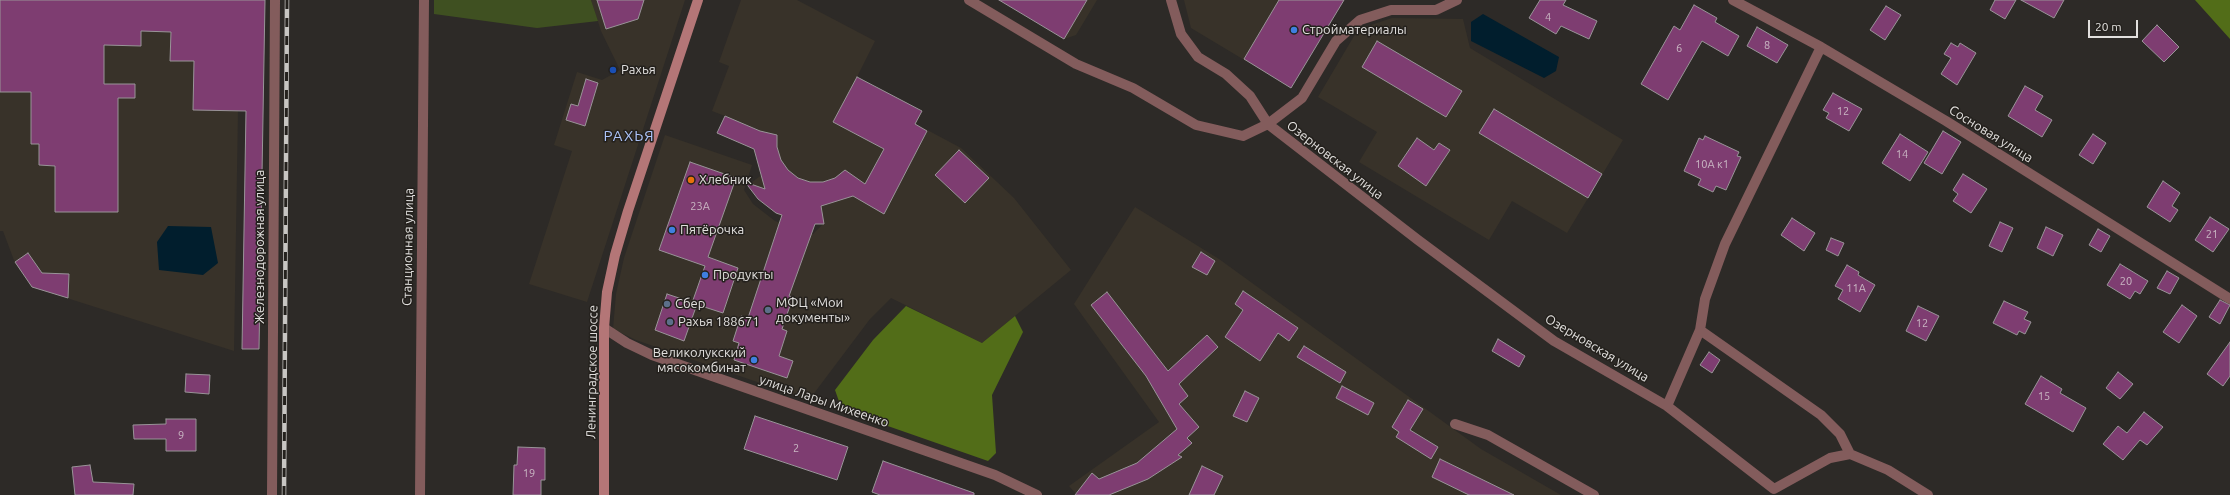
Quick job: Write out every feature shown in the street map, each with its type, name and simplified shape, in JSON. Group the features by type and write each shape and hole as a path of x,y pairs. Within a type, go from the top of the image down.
{"street":[{"name":"Железнодорожная улица","path":"272,495 275,0"},
{"name":"Станционная улица","path":"420,495 424,0"},
{"name":"Ленинградское шоссе","path":"604,495 604,328 607,292 615,255 698,0"},
{"name":"Озерновская улица","path":"969,0 1076,64 1133,88 1196,125 1243,136 1268,124"},
{"name":"Озерновская улица","path":"1171,0 1181,34 1198,57 1226,74 1250,96 1268,124 1418,240 1554,341 1667,406 1772,492 1830,458 1850,454"},
{"path":"1268,124 1302,98 1336,41 1360,20 1391,10 1436,10 1457,0"},
{"name":"Сосновая улица","path":"1733,0 1821,47 1946,121 2230,299"},
{"path":"1667,406 1700,330 1705,299 1725,244 1821,47"},
{"name":"улица Лары Михеенко","path":"604,328 626,343 652,355 995,475 1037,495"},
{"path":"1700,330 1821,415 1840,434 1850,454 1888,470 1928,495"},
{"path":"1455,424 1488,435 1594,495"}],"shaded area":[{"path":"0,0 232,0 230,111 238,111 234,351 32,287 15,263 3,231 0,231"},
{"path":"591,0 685,0 587,302 529,284 572,151 554,145 577,72 602,80 620,70 601,31"},
{"path":"741,0 797,0 875,41 857,77 922,111 916,124 961,148 1014,198 1071,270 982,343 891,298 870,319 809,400 636,340 613,329 616,294 624,258 665,135 752,165 744,190 753,204 775,221 813,234 823,224 803,223 778,215 758,199 748,185 763,174 754,149 717,133 725,116 712,111 729,66 719,62"},
{"path":"999,0 1097,0 1076,35 1064,39"},
{"path":"1184,0 1344,0 1291,88 1191,28"},
{"path":"1392,18 1463,19 1470,48 1623,140 1567,233 1512,201 1489,240 1359,162 1377,132 1318,97 1354,36 1365,27"},
{"path":"1135,207 1219,259 1481,449 1561,495 1077,495 1069,486 1159,422 1074,304"}],"green space":[{"path":"434,0 591,0 598,21 537,28 434,14"},
{"path":"2195,0 2230,0 2230,39"},
{"path":"906,306 982,343 1015,316 1023,332 992,395 996,453 988,461 842,410 835,390 873,340"}],"water":[{"path":"1483,14 1559,57 1556,71 1544,78 1471,41 1471,22"},
{"path":"168,226 211,227 218,263 203,275 159,270 157,242"}],"building":[{"path":"0,0 265,0 259,349 242,349 246,111 193,110 194,61 170,61 171,32 141,31 141,46 104,45 104,84 135,84 135,98 118,98 118,212 55,212 55,166 39,165 39,144 31,144 31,92 0,92"},
{"path":"597,0 644,0 638,19 606,29"},
{"path":"999,0 1087,0 1064,39"},
{"name":"Стройматериалы","path":"1279,0 1344,0 1291,88 1244,59"},
{"path":"1540,0 1566,0 1563,5 1597,21 1589,39 1561,26 1556,34 1529,18"},
{"path":"1995,0 2016,0 2005,19 1990,10"},
{"path":"2021,0 2064,0 2054,18"},
{"path":"1694,5 1717,18 1715,22 1739,36 1728,56 1702,41 1668,100 1641,84 1674,26 1680,30"},
{"path":"1886,6 1901,15 1885,40 1870,30"},
{"path":"2157,25 2179,47 2164,62 2142,41"},
{"path":"1757,27 1788,45 1777,63 1747,46"},
{"path":"1377,41 1462,91 1446,117 1362,67"},
{"path":"1951,43 1958,47 1960,43 1976,53 1957,85 1941,74 1951,58 1944,54"},
{"path":"857,77 922,111 915,124 927,131 884,214 853,196 821,206 824,224 815,224 789,296 793,297 782,329 787,331 779,356 793,361 787,378 734,360 739,343 733,341 741,316 748,318 782,215 776,213 758,199 745,182 765,189 754,149 717,133 725,116 760,131 777,135 777,147 781,160 788,170 798,178 810,182 823,182 835,178 845,170 865,184 884,149 833,122"},
{"path":"586,79 598,83 585,126 566,120 571,104 578,106"},
{"path":"2025,86 2043,96 2035,110 2052,120 2042,137 2008,116"},
{"path":"1833,93 1862,109 1849,131 1826,118 1829,113 1823,110"},
{"path":"1494,109 1602,174 1588,198 1479,133"},
{"path":"1943,131 1961,142 1942,174 1924,163"},
{"path":"1900,134 1928,152 1910,181 1882,163"},
{"path":"2093,134 2106,143 2093,164 2079,155"},
{"path":"1705,136 1739,152 1737,156 1741,157 1726,190 1716,186 1713,192 1698,185 1701,179 1684,171 1699,138 1703,140"},
{"path":"1417,138 1434,150 1439,143 1450,150 1426,186 1398,166"},
{"path":"959,150 989,178 965,203 935,175"},
{"path":"690,162 736,178 708,257 738,268 723,313 692,303 705,266 659,250"},
{"path":"1963,174 1987,189 1971,213 1953,201 1958,194 1953,190"},
{"path":"2163,181 2180,193 2172,206 2178,210 2170,222 2147,207"},
{"path":"2210,217 2229,229 2213,252 2195,240"},
{"path":"1792,218 1815,233 1804,251 1781,235"},
{"path":"2000,222 2013,228 2002,252 1989,246"},
{"path":"2046,227 2063,235 2053,256 2037,248"},
{"path":"2098,229 2110,236 2101,252 2089,245"},
{"path":"1831,238 1844,243 1838,256 1826,250"},
{"path":"1201,252 1215,261 1207,275 1192,267"},
{"path":"28,253 42,273 69,274 68,298 32,287 15,262"},
{"path":"2120,264 2148,281 2140,294 2135,291 2130,299 2107,285"},
{"path":"1847,265 1859,272 1858,275 1875,285 1860,312 1838,299 1843,290 1835,286"},
{"path":"2167,271 2179,278 2170,294 2157,288"},
{"path":"1243,291 1298,328 1289,341 1278,333 1260,361 1225,337 1243,310 1235,304"},
{"path":"1107,292 1168,371 1207,335 1218,347 1179,384 1188,396 1179,404 1199,427 1187,438 1192,443 1178,455 1182,457 1148,479 1109,495 1075,495 1092,473 1099,479 1137,463 1177,429 1146,376 1091,305"},
{"path":"667,294 697,304 684,341 655,330"},
{"path":"2220,300 2230,305 2220,324 2209,317"},
{"path":"2004,301 2028,312 2024,319 2031,322 2025,334 2019,331 2017,335 1993,323"},
{"path":"2182,305 2197,316 2179,343 2163,332"},
{"path":"1918,306 1939,316 1926,341 1906,331"},
{"path":"1498,339 1525,356 1519,367 1492,351"},
{"path":"2230,342 2230,376 2223,386 2207,374"},
{"path":"1304,346 1346,372 1340,383 1297,357"},
{"path":"1709,352 1720,360 1712,373 1700,365"},
{"path":"2118,372 2133,384 2120,399 2106,388"},
{"path":"186,374 210,375 209,394 185,392"},
{"path":"2041,376 2062,389 2060,393 2086,408 2073,432 2025,404"},
{"path":"1342,386 1374,403 1368,415 1336,398"},
{"path":"1245,391 1259,398 1247,422 1233,416"},
{"path":"1408,400 1423,409 1410,430 1438,447 1431,459 1396,437 1399,432 1392,427"},
{"path":"2144,412 2163,427 2147,445 2140,440 2123,460 2103,444 2118,426 2127,433"},
{"path":"755,416 848,447 837,480 744,449"},
{"path":"166,419 196,419 196,451 166,451 166,439 134,439 133,425 166,424"},
{"path":"518,447 545,448 545,480 541,480 541,495 513,495 514,465 517,465"},
{"path":"1440,459 1514,495 1469,495 1432,477"},
{"path":"883,461 974,493 974,495 880,495 872,492"},
{"path":"90,465 93,482 134,484 133,495 75,495 72,467"},
{"path":"1202,466 1223,476 1214,495 1189,495"}],"railway":[{"path":"284,495 287,0"}],"place":[{"name":"Стройматериалы","path":"1294,30"},
{"name":"Рахья","path":"613,70"},
{"name":"Хлебник","path":"691,180"},
{"name":"Пятёрочка","path":"672,230"},
{"name":"Продукты","path":"705,275"},
{"name":"Сбер","path":"667,304"},
{"name":"МФЦ «Мои документы»","path":"768,310"},
{"name":"Рахья 188671","path":"670,322"},
{"name":"Великолукский мясокомбинат","path":"754,360"}],"district":[{"name":"РАХЬЯ","path":"629,136"}]}
